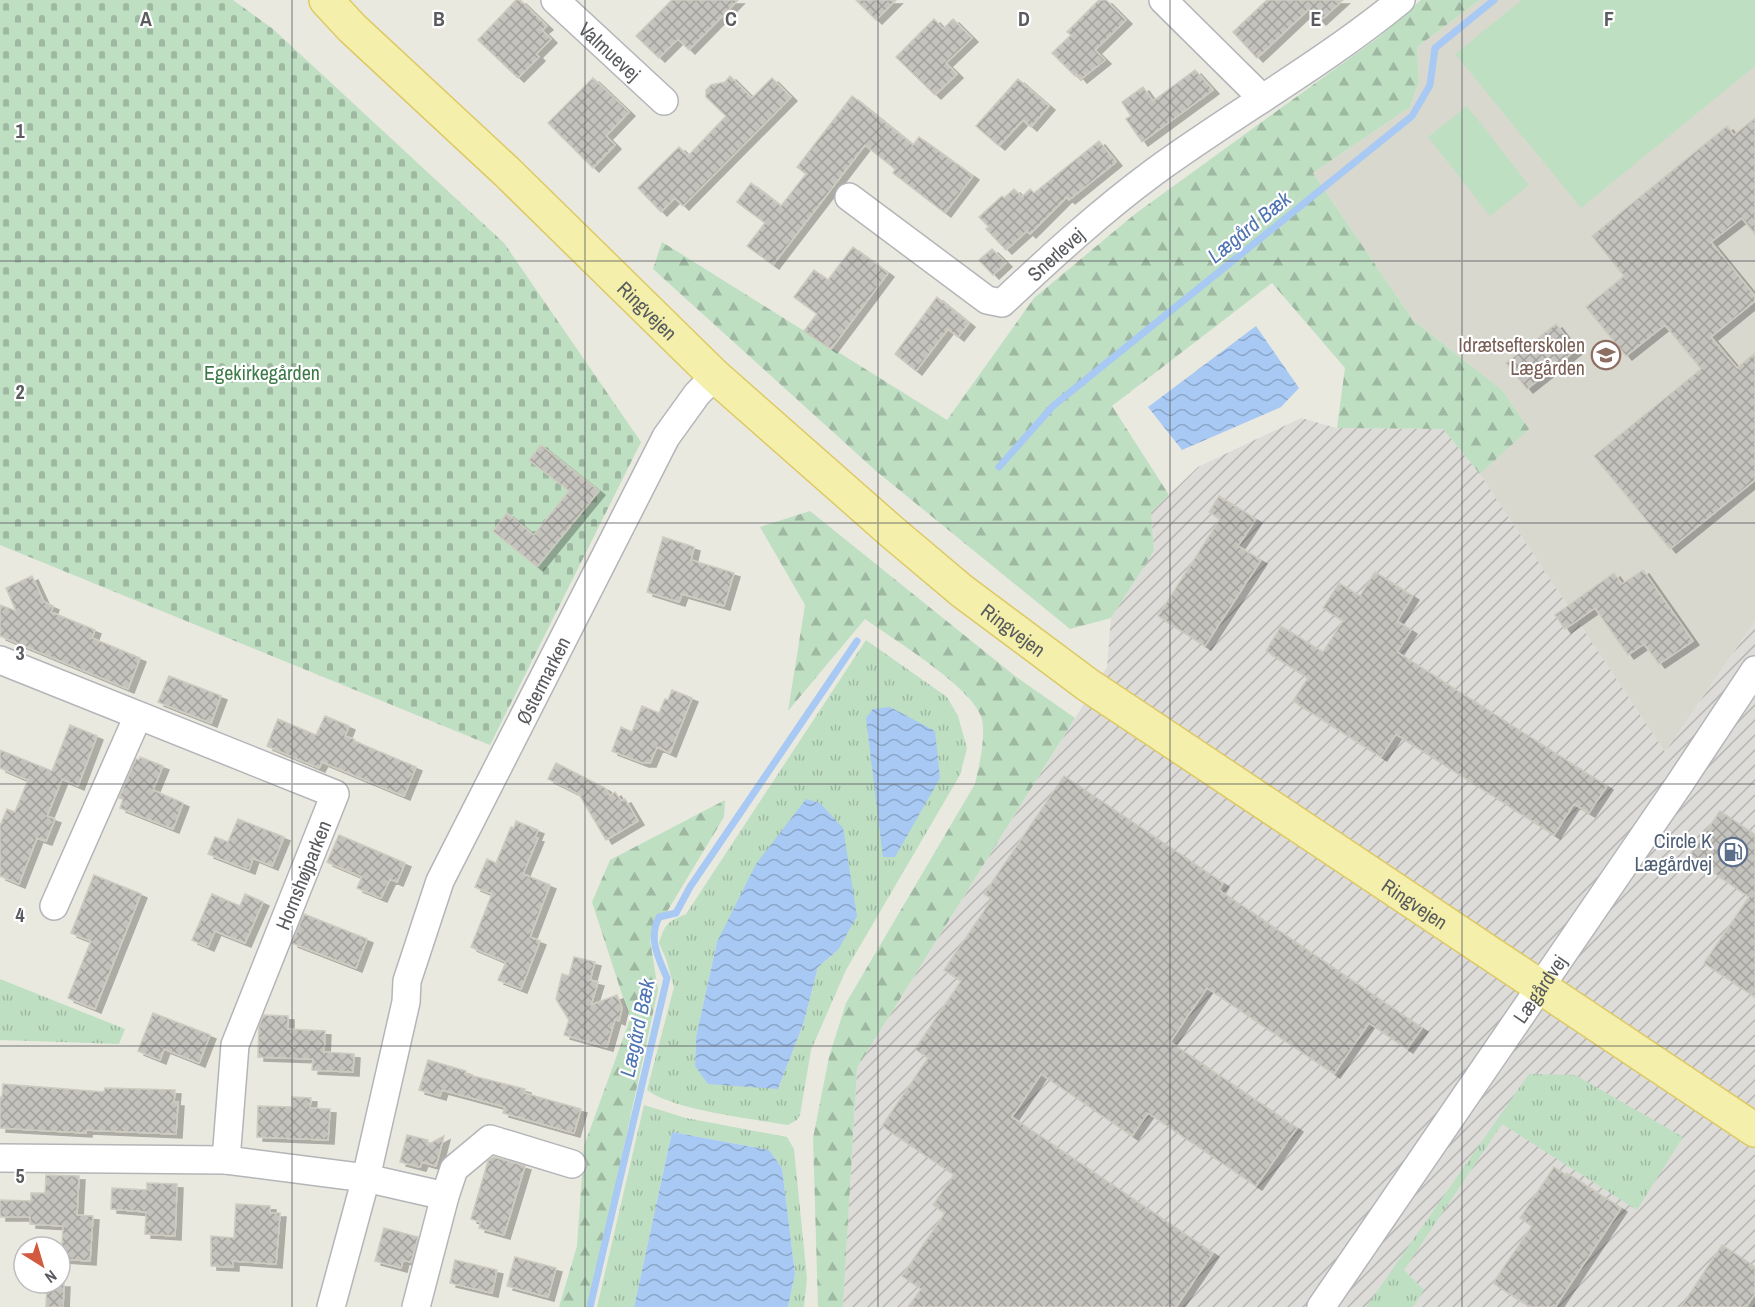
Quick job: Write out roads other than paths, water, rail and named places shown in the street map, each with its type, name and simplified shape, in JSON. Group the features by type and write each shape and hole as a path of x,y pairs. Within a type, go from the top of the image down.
{"main road":[{"name":"Ringvejen","path":"314,0 352,28"},
{"name":"Ringvejen","path":"326,0 352,28 507,172 715,376 962,591 1088,685 1755,1130"}],"street":[{"name":"Valmuevej","path":"555,0 663,101"},
{"path":"1163,0 1262,98"},
{"name":"Snerlevej","path":"849,197 987,300 1002,303 1064,245 1154,173 1362,32 1401,0"},
{"name":"Østermarken","path":"366,1178 406,1002 407,981 440,881 666,437 697,394 715,376"},
{"name":"Hornshøjparken","path":"0,660 335,794 235,1045 226,1160"},
{"name":"Lægårdvej","path":"1322,1307 1755,670"},
{"path":"54,906 138,716"},
{"path":"416,1307 454,1169 490,1139 572,1164"},
{"path":"0,1158 226,1160 366,1178 445,1197"},
{"path":"331,1307 366,1178"}],"water":[{"path":"1256,326 1299,388 1281,407 1182,450 1148,407"},
{"path":"890,707 935,731 940,778 895,857 883,857 866,718 873,709"},
{"path":"806,799 820,803 843,828 857,916 838,950 818,967 804,1022 778,1089 708,1084 695,1066 696,1037 717,942 756,864"},
{"path":"672,1132 769,1150 782,1168 795,1274 788,1307 634,1307"}],"waterway":[{"name":"Lægård Bæk","path":"999,467 1053,406 1412,116 1430,85 1435,48 1494,0"},
{"name":"Lægård Bæk","path":"590,1307 667,978 654,940 659,917 676,913 690,887 857,641"}],"place":[{"name":"Idrætsefterskolen Lægården","path":"1606,355"},
{"name":"Circle K Lægårdvej","path":"1733,852"}],"park label":[{"name":"Egekirkegården","path":"262,372"}]}
